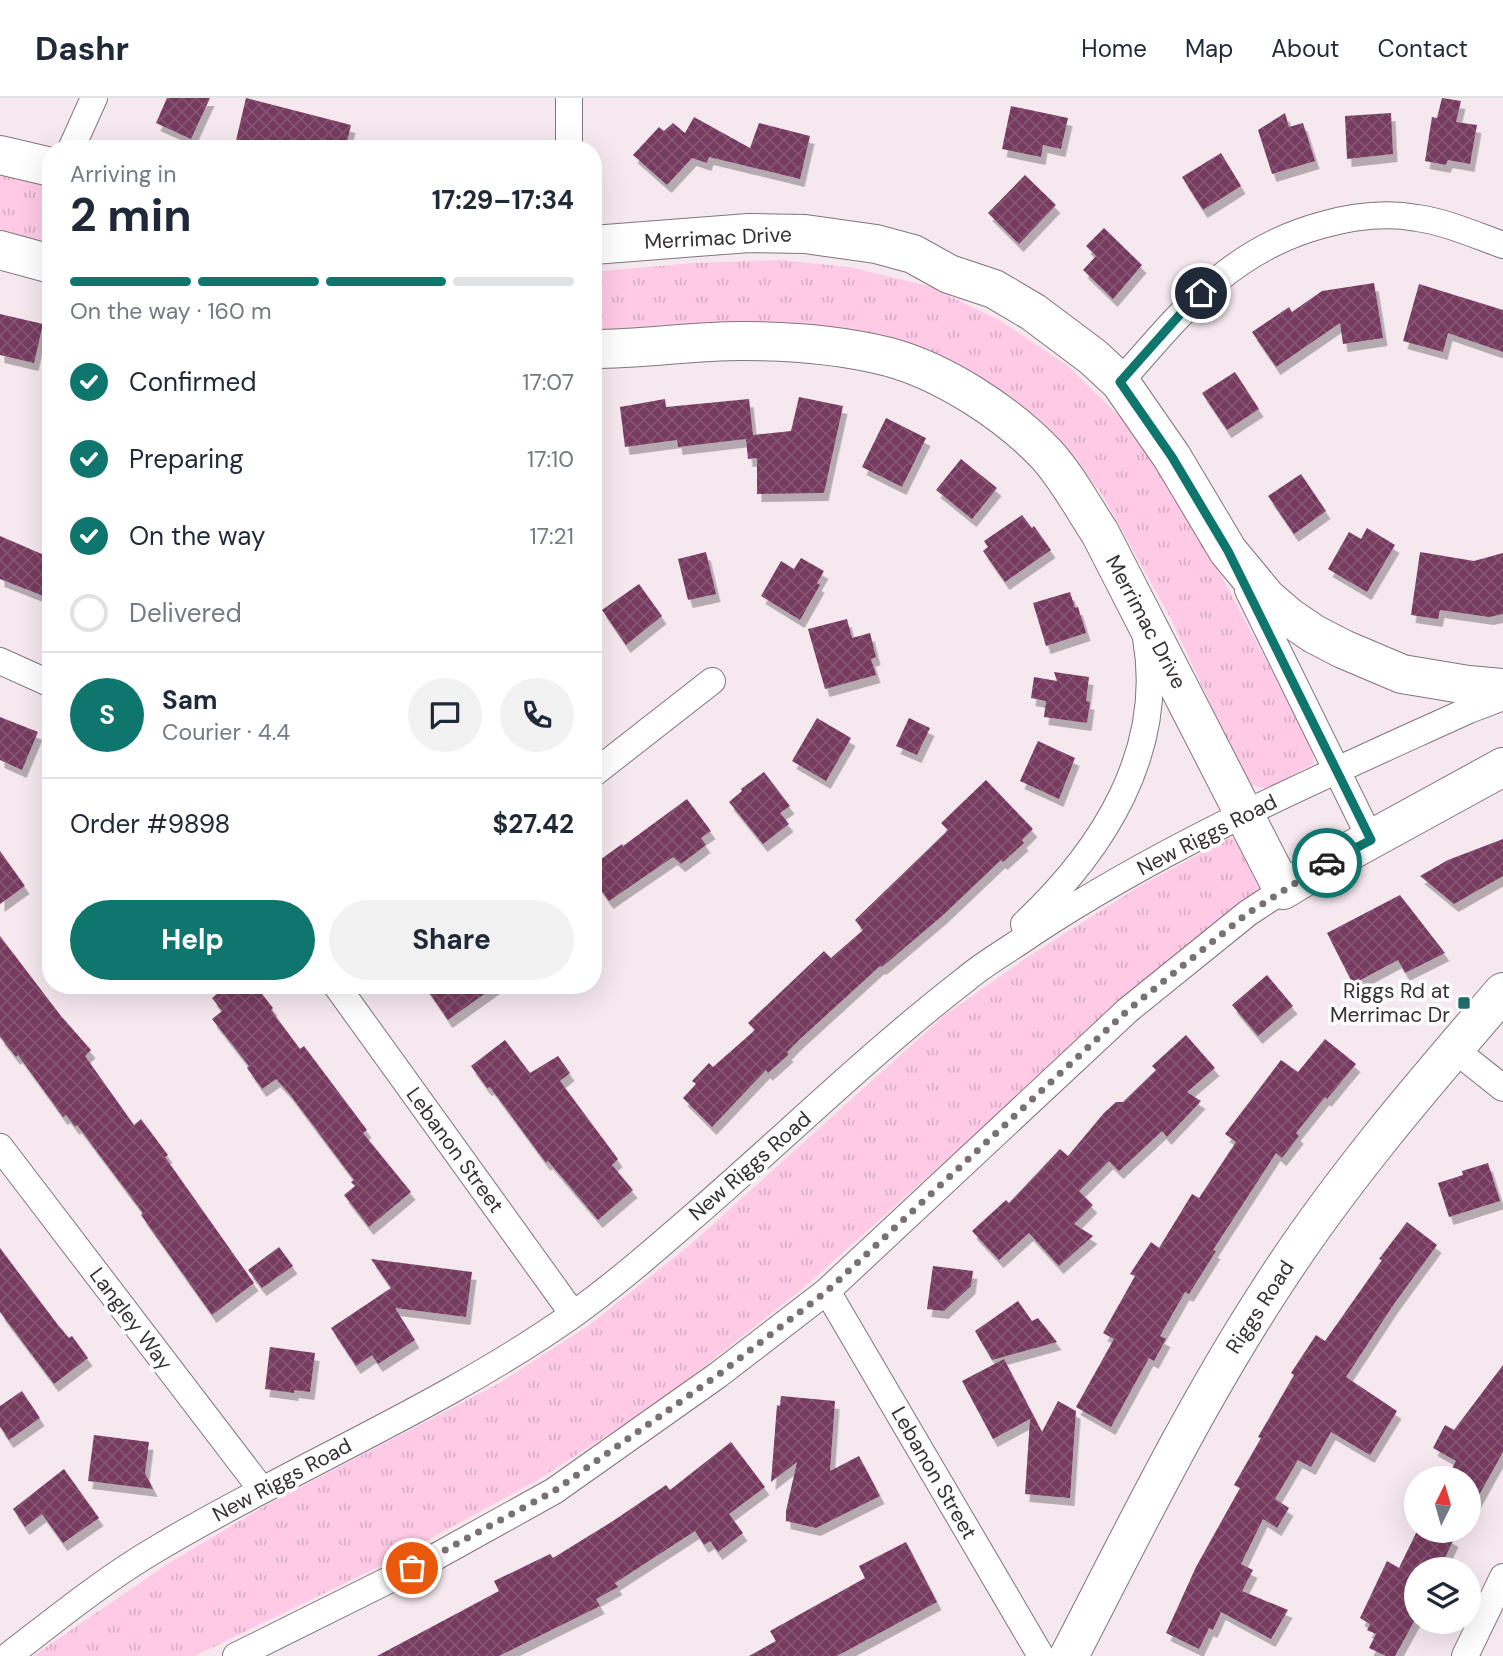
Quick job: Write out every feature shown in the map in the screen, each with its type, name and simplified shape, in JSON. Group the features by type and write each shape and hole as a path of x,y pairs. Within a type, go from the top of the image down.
{"street":[{"path":"75,140 94,98"},
{"path":"569,98 569,140"},
{"path":"0,155 42,165"},
{"path":"1120,382 1183,311 1219,276 1272,242 1303,230 1359,216 1387,215 1440,223 1503,245"},
{"name":"Merrimac Drive","path":"602,244 776,233 876,244 913,254 950,274 993,289 1033,312 1093,357 1120,382 1172,457 1228,551 1371,840"},
{"path":"0,250 42,262"},
{"name":"Merrimac Drive","path":"602,349 699,342 782,342 849,349 891,357 951,383 983,402 1045,454 1100,533 1283,890"},
{"path":"1228,551 1266,597 1314,635 1402,674 1503,688"},
{"path":"968,976 1052,898 1084,860 1121,802 1138,755 1149,683 1146,640 1138,609"},
{"path":"0,661 42,680"},
{"path":"602,767 712,681"},
{"name":"New Riggs Road","path":"8,1656 153,1550 478,1377 573,1314 633,1269 968,976 1077,904 1180,846 1244,814 1503,698"},
{"path":"236,1656 437,1556 554,1491 718,1375 827,1291 1128,1010 1248,913 1283,890 1503,767"},
{"name":"Riggs Road","path":"1069,1656 1186,1432 1269,1291 1341,1190 1503,992"},
{"name":"Lebanon Street","path":"342,994 573,1314"},
{"path":"1454,1049 1503,1088"},
{"name":"Langley Way","path":"0,1147 262,1490"},
{"name":"Lebanon Street","path":"827,1291 1041,1656"},
{"path":"1465,1656 1503,1577"}],"green space":[{"path":"0,168 42,180 42,251 0,239"},
{"path":"779,260 849,267 929,286 1001,321 1068,366 1124,421 1196,529 1314,749 1313,764 1267,789 1247,784 1171,619 1100,491 1022,409 869,334 752,321 656,327 602,336 602,271 693,263"},
{"path":"1229,838 1247,842 1264,871 1261,892 1154,975 801,1290 662,1400 536,1481 378,1567 195,1656 33,1656 169,1563 270,1503 498,1384 588,1326 690,1245 945,1015 1026,958 1140,886"}],"building":[{"path":"167,98 210,98 191,139 156,123"},
{"path":"246,98 351,125 347,140 236,140"},
{"path":"1442,98 1461,101 1456,122 1477,125 1470,164 1448,160 1446,165 1425,161 1432,117 1437,118"},
{"path":"1011,106 1068,118 1061,149 1043,145 1041,157 1002,149"},
{"path":"1285,113 1289,127 1303,123 1315,161 1272,174 1258,130"},
{"path":"1391,113 1393,154 1347,159 1345,116"},
{"path":"694,117 750,148 759,123 810,136 800,179 709,157 707,163 692,158 667,185 633,155 659,127 664,131 673,123 685,133"},
{"path":"1221,153 1241,186 1203,210 1182,177"},
{"path":"1025,175 1056,205 1019,244 988,213"},
{"path":"1104,228 1142,265 1113,299 1083,270 1096,256 1086,246"},
{"path":"1374,283 1383,338 1343,344 1340,323 1276,367 1252,332 1289,307 1292,312 1322,291"},
{"path":"1419,284 1503,310 1503,352 1448,333 1443,352 1403,341"},
{"path":"0,314 42,324 34,363 0,355"},
{"path":"1235,372 1259,409 1227,430 1202,393"},
{"path":"799,397 843,406 824,493 757,494 757,458 748,459 746,439 678,447 677,440 625,447 620,407 665,399 666,407 749,399 753,435 791,431"},
{"path":"886,418 926,438 902,487 862,467"},
{"path":"961,459 997,488 972,519 936,490"},
{"path":"1301,474 1326,511 1294,534 1268,496"},
{"path":"1022,515 1032,528 1034,526 1051,550 1005,582 983,551 988,547 984,541"},
{"path":"1367,528 1395,545 1367,592 1328,569 1349,532 1361,539"},
{"path":"0,536 42,554 42,595 0,579"},
{"path":"706,552 716,594 688,600 678,559"},
{"path":"1420,552 1474,561 1503,553 1503,614 1489,617 1440,610 1438,619 1411,615"},
{"path":"801,558 824,571 817,583 820,585 800,620 761,596 781,561 794,569"},
{"path":"639,584 662,616 626,645 602,610"},
{"path":"1070,592 1086,633 1046,646 1033,603"},
{"path":"847,619 852,638 870,633 876,657 871,659 876,675 825,689 808,629"},
{"path":"1054,672 1089,677 1087,723 1044,717 1046,701 1031,698 1034,677 1057,681"},
{"path":"0,717 38,732 22,770 0,760"},
{"path":"817,718 851,738 826,781 792,761"},
{"path":"909,718 930,728 917,755 896,746"},
{"path":"1038,741 1075,758 1059,799 1020,781"},
{"path":"764,772 790,806 780,813 789,824 763,844 729,802"},
{"path":"986,780 1033,829 1022,840 1024,843 1003,862 1001,860 942,916 880,966 799,1040 787,1052 789,1054 768,1073 766,1070 712,1127 683,1098 696,1084 692,1081 709,1063 713,1067 755,1030 748,1023 824,951 831,958 863,930 855,920 948,830 941,823"},
{"path":"687,799 711,831 701,838 706,845 681,864 673,857 609,901 602,891 602,858 622,844 623,846"},
{"path":"1503,839 1503,876 1454,904 1420,876 1448,860"},
{"path":"0,851 25,886 0,904"},
{"path":"1400,895 1445,953 1405,973 1398,960 1353,984 1327,933"},
{"path":"0,936 42,994 91,1050 85,1056 134,1125 141,1119 168,1155 165,1157 254,1283 212,1315 141,1215 143,1213 77,1125 75,1127 66,1115 63,1117 18,1055 16,1057 0,1037"},
{"path":"1267,975 1293,1006 1258,1036 1232,1005"},
{"path":"217,994 262,994 300,1049 304,1046 367,1130 363,1133 411,1192 369,1227 344,1195 355,1186 351,1182 354,1180 276,1079 262,1089 247,1068 249,1066 212,1019 222,1011 212,998"},
{"path":"430,994 484,994 448,1020"},
{"path":"1186,1035 1215,1068 1187,1092 1201,1101 1167,1137 1162,1131 1119,1171 1109,1161 1079,1191 1093,1205 1074,1224 1093,1236 1059,1266 1029,1233 999,1260 972,1231 1006,1200 1009,1203 1060,1149 1068,1156 1104,1113 1116,1102 1123,1102 1156,1070 1152,1066"},
{"path":"1325,1039 1356,1064 1296,1133 1299,1136 1282,1158 1276,1153 1213,1250 1216,1251 1189,1294 1185,1292 1160,1336 1166,1339 1154,1361 1149,1358 1111,1427 1076,1407 1114,1339 1103,1333 1135,1276 1130,1274 1151,1242 1159,1248 1192,1194 1199,1198 1236,1142 1225,1134 1281,1060 1298,1072"},
{"path":"505,1040 530,1073 558,1056 570,1073 560,1081 618,1159 612,1165 633,1190 598,1220 548,1161 546,1163 490,1087 487,1088 471,1066"},
{"path":"1488,1163 1500,1201 1449,1217 1438,1183 1463,1175 1462,1171"},
{"path":"1407,1222 1437,1245 1346,1377 1397,1411 1370,1455 1331,1432 1311,1467 1298,1460 1275,1499 1289,1508 1277,1528 1263,1519 1241,1564 1253,1570 1242,1591 1288,1610 1271,1639 1221,1612 1213,1630 1209,1628 1199,1649 1166,1633 1196,1567 1240,1488 1234,1485 1294,1375 1291,1373 1316,1335 1325,1341"},
{"path":"279,1247 293,1266 262,1288 248,1270"},
{"path":"0,1248 58,1325 69,1338 72,1336 88,1358 54,1384 0,1312"},
{"path":"371,1259 472,1272 466,1317 395,1308 415,1340 378,1364 372,1355 356,1366 331,1328 391,1288"},
{"path":"933,1266 973,1271 971,1286 944,1311 927,1309"},
{"path":"1018,1301 1032,1321 1038,1318 1057,1342 992,1360 975,1331"},
{"path":"270,1347 315,1353 310,1392 265,1389"},
{"path":"1004,1359 1042,1432 1058,1401 1076,1411 1070,1498 1025,1494 1030,1419 993,1439 962,1381"},
{"path":"1503,1365 1503,1452 1481,1492 1481,1466 1453,1466 1456,1461 1433,1448 1445,1425 1454,1430"},
{"path":"22,1391 40,1418 9,1440 0,1427 0,1406"},
{"path":"781,1396 835,1401 830,1471 859,1456 880,1496 816,1528 786,1521 797,1462 771,1482 777,1405 780,1406"},
{"path":"94,1435 149,1442 145,1473 153,1489 88,1481"},
{"path":"731,1442 765,1487 729,1514 743,1533 718,1552 710,1541 704,1545 695,1531 615,1583 618,1587 596,1599 600,1606 499,1656 377,1656 499,1591 494,1581 550,1554 553,1558 666,1485 670,1490"},
{"path":"64,1469 99,1518 63,1543 42,1514 25,1527 13,1509"},
{"path":"906,1542 937,1602 837,1656 749,1656 776,1641 770,1631 865,1578 859,1566"},
{"path":"1411,1544 1452,1544 1445,1557 1404,1557"},
{"path":"1404,1558 1404,1634 1407,1634 1395,1656 1386,1656 1369,1648 1376,1634 1367,1630 1370,1624 1360,1618 1387,1561 1399,1568"}],"way so far":[{"path":"412,1568 554,1491 718,1375 827,1291 1128,1010 1248,913 1327,863"}],"place":[{"name":"Riggs Rd at Merrimac Dr","path":"1464,1003"}],"route":[{"path":"1201,293 1120,382 1172,457 1228,551 1371,840 1327,863"}]}
